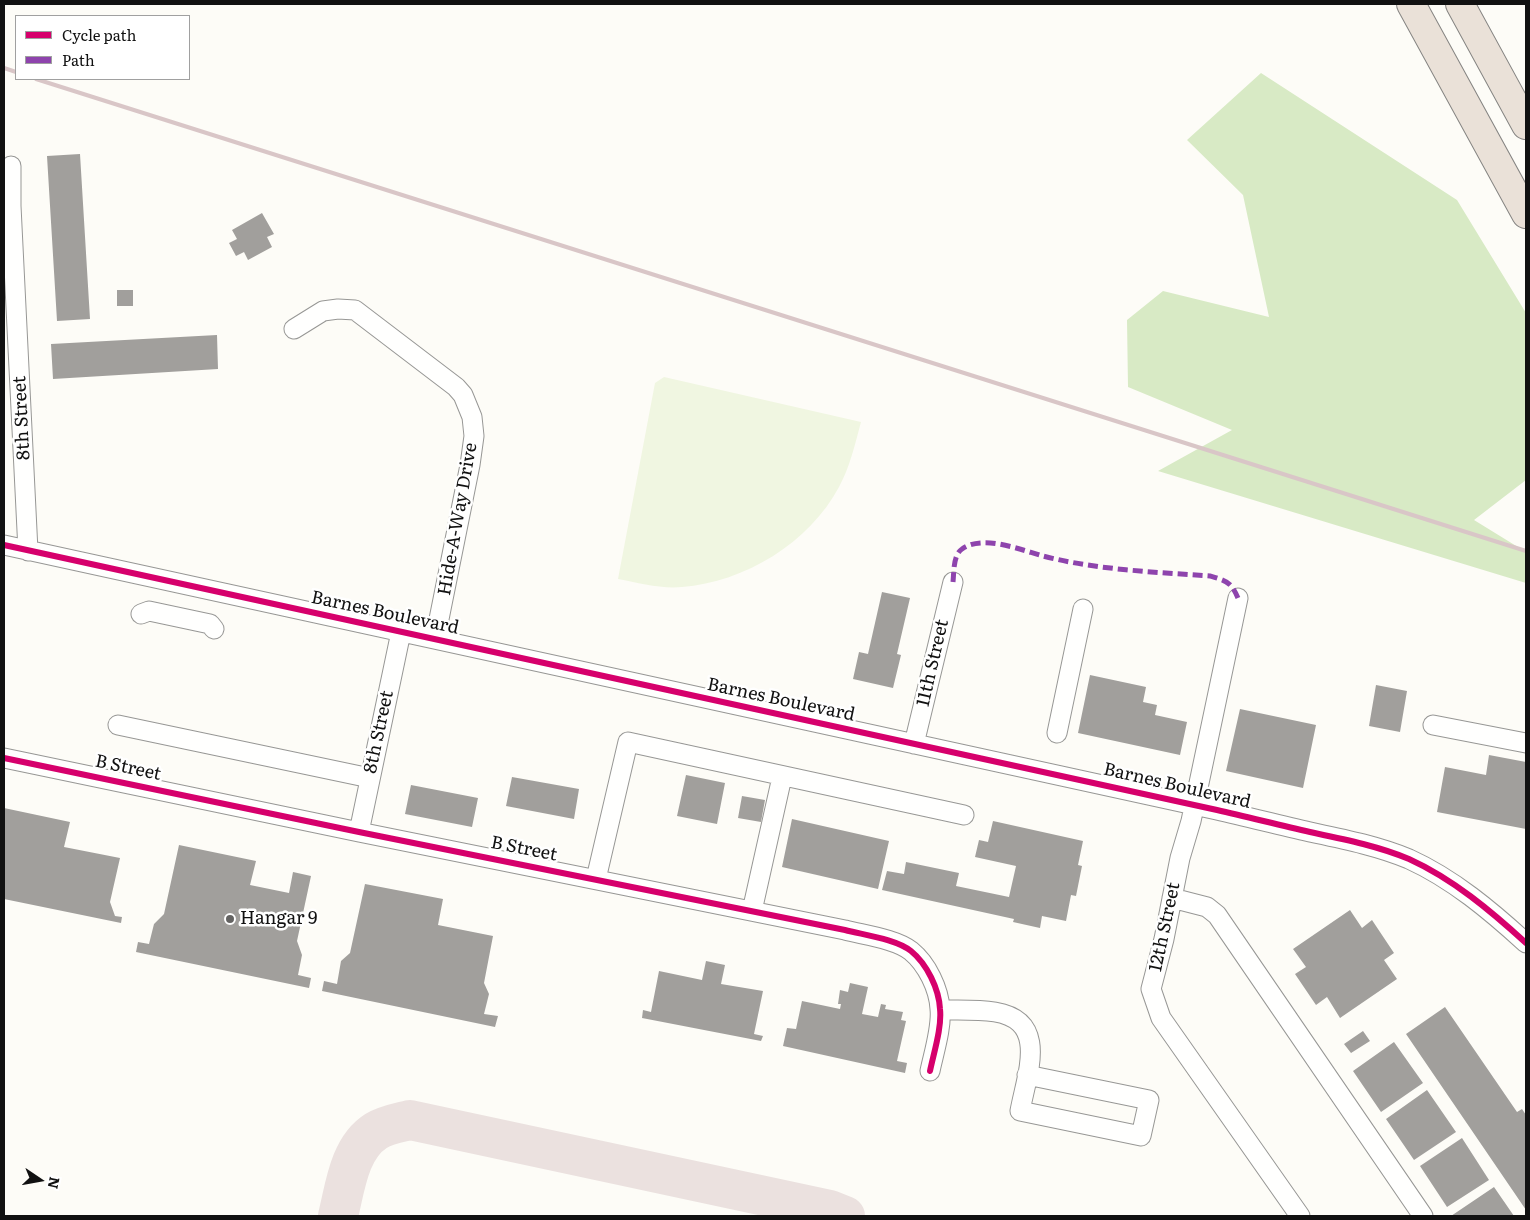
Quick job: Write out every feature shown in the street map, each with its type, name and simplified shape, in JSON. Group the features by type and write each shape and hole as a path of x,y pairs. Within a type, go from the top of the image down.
{"highway":[{"path":"1411,4 1526,214"},
{"path":"1460,4 1526,125"}],"street":[{"name":"8th Street","path":"11,166 11,206 28,551"},
{"name":"Hide-A-Way Drive","path":"294,330 323,311 338,309 355,310 446,378 463,395 467,403 472,417 474,436 470,465 435,639"},
{"name":"Barnes Boulevard","path":"4,545 1194,805 1360,844 1408,859 1452,883 1497,917 1526,943"},
{"name":"11th Street","path":"914,744 953,582"},
{"name":"12th Street","path":"1238,598 1194,805 1180,858 1151,988 1161,1018 1300,1216"},
{"path":"1057,733 1083,609"},
{"path":"141,614 149,611 203,622 210,624 214,629"},
{"name":"8th Street","path":"359,832 401,632"},
{"path":"118,725 370,778"},
{"path":"1433,725 1526,743"},
{"path":"596,879 628,742 964,815"},
{"name":"B Street","path":"4,758 752,911 872,936 895,943 911,951 931,978 940,1010 930,1071"},
{"path":"752,911 782,776"},
{"path":"1172,898 1207,907 1217,915 1423,1216"},
{"path":"940,1010 994,1012 1010,1016 1022,1024 1030,1037 1031,1055 1027,1075 1020,1111 1141,1136 1149,1100 1027,1075"}],"green space":[{"path":"1261,73 1457,200 1526,313 1526,480 1474,520 1526,552 1526,583 1158,471 1232,430 1128,387 1127,320 1163,291 1269,317 1243,195 1187,140"},
{"path":"664,377 861,422 843,479 826,507 811,526 773,556 751,568 706,584 674,587 642,584 618,579 655,383"}],"building":[{"path":"80,154 90,319 57,321 47,156"},
{"path":"262,213 274,234 267,237 272,247 248,260 244,252 236,256 229,243 237,239 232,230"},
{"path":"117,290 133,290 133,306 117,306"},
{"path":"217,335 218,369 53,379 51,344"},
{"path":"882,592 910,598 897,654 901,655 893,688 853,679 859,652 868,654"},
{"path":"1090,675 1146,687 1143,702 1157,705 1155,715 1187,722 1180,755 1078,733"},
{"path":"1376,685 1407,691 1400,732 1369,726"},
{"path":"1240,709 1316,725 1303,788 1226,771"},
{"path":"1489,755 1526,762 1526,829 1437,812 1445,767 1486,775"},
{"path":"686,775 725,783 717,824 677,816"},
{"path":"512,777 579,789 574,819 506,806"},
{"path":"411,785 478,798 472,827 405,814"},
{"path":"742,796 765,800 761,822 738,818"},
{"path":"4,808 70,822 64,847 120,858 110,902 115,916 122,917 121,923 4,899"},
{"path":"792,819 889,841 878,889 782,867"},
{"path":"993,821 1083,841 1078,865 1082,866 1076,896 1071,895 1066,921 1042,916 1040,928 1013,922 1014,919 882,890 887,871 904,874 906,862 959,873 956,886 1009,897 1016,866 975,857 979,840 988,842"},
{"name":"Hangar 9","path":"179,845 256,861 250,885 289,893 293,872 311,876 297,941 302,955 298,975 311,978 309,988 136,952 138,942 149,944 154,924 164,914"},
{"path":"365,884 443,899 438,925 493,936 484,983 489,994 484,1014 498,1016 495,1027 322,991 324,981 337,984 341,961 350,953"},
{"path":"1350,910 1362,928 1372,920 1394,953 1384,960 1397,979 1340,1018 1327,997 1316,1005 1295,974 1306,967 1293,949"},
{"path":"706,961 725,965 721,984 763,991 754,1034 763,1036 761,1041 642,1018 643,1010 651,1012 659,971 702,980"},
{"path":"850,983 868,987 862,1014 878,1017 881,1004 886,1005 885,1009 903,1012 901,1020 906,1021 897,1061 907,1063 905,1073 783,1046 787,1028 796,1029 802,1001 840,1009 841,1004 838,1004 840,990 848,992"},
{"path":"1445,1007 1517,1112 1522,1109 1526,1115 1526,1210 1406,1034"},
{"path":"1363,1031 1370,1041 1351,1053 1344,1044"},
{"path":"1394,1042 1423,1083 1381,1112 1353,1071"},
{"path":"1427,1090 1456,1132 1414,1160 1386,1119"},
{"path":"1462,1138 1489,1180 1447,1207 1420,1166"},
{"path":"1494,1187 1514,1216 1451,1216"}],"taxiway":[{"path":"338,1216 346,1181 354,1158 367,1138 376,1131 410,1120 830,1210 845,1216"}],"railway":[{"path":"4,68 15,72"},
{"path":"39,80 1526,551"}],"marked path":[{"path":"953,582 955,564 959,552 971,545 991,543 1063,561 1126,570 1210,576 1228,583 1238,598"}],"cycle path":[{"path":"4,545 1217,810 1360,843 1409,859 1441,876 1499,919 1526,943"},
{"path":"4,758 889,940 905,947 917,956 935,985 939,1001 940,1024 930,1071"}],"place":[{"name":"Hangar 9","path":"230,919"}]}
